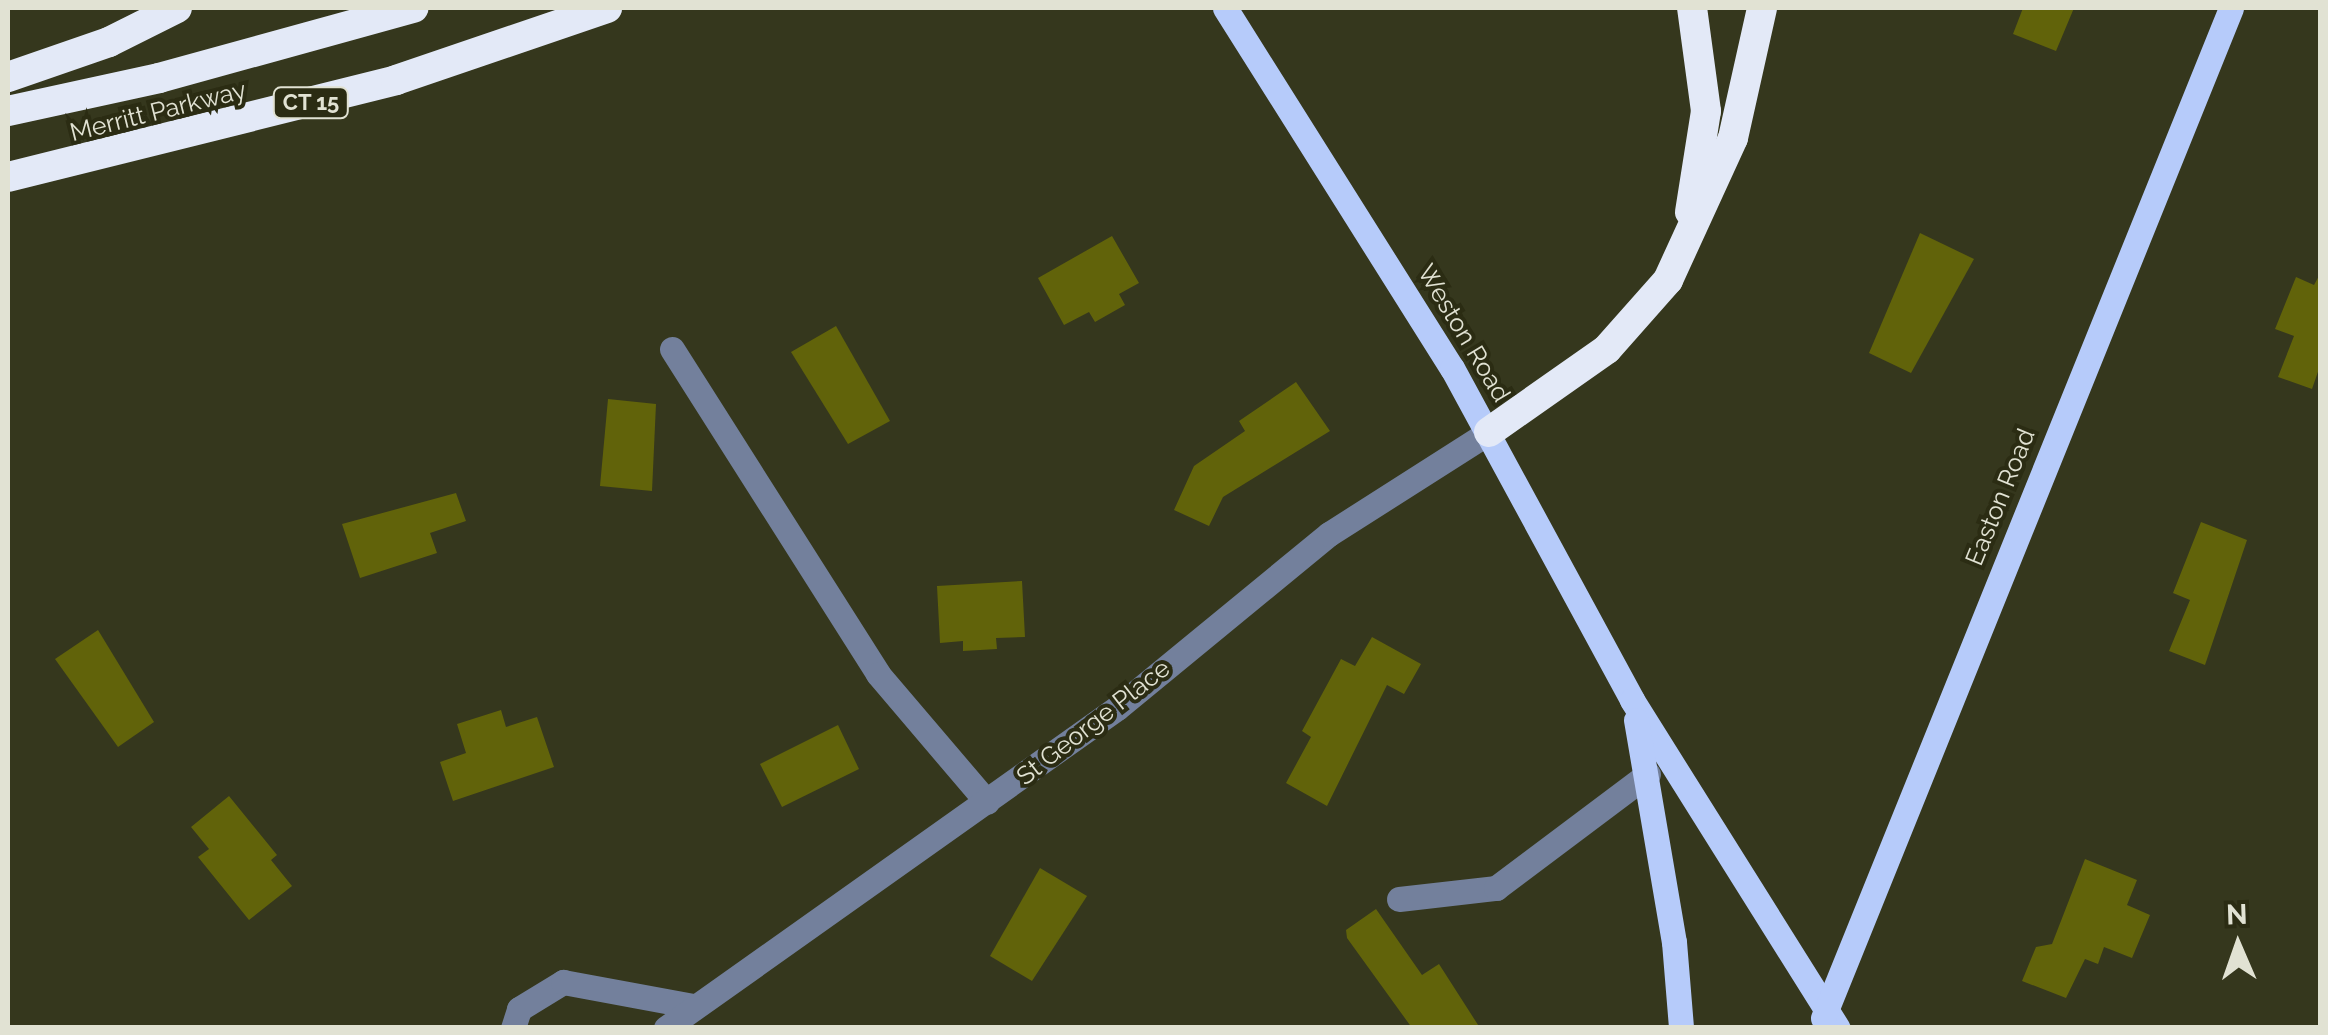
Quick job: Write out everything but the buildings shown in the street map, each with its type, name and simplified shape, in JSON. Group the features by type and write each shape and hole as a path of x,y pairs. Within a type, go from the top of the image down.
{"highway":[{"path":"8,77 94,48 177,8"},
{"name":"Merritt Parkway","path":"8,111 177,74 414,8"},
{"name":"Merritt Parkway","path":"8,177 151,146 396,80 608,8"},
{"path":"1682,254 1706,111 1692,8"},
{"path":"1489,432 1607,349 1650,307 1682,254 1733,138 1762,8"}],"main road":[{"name":"Weston Road","path":"1225,8 1489,432 1632,700 1828,1021"},
{"name":"Easton Road","path":"1828,1021 2231,8"},
{"name":"Weston Road","path":"1632,700 1648,774 1681,1028"}],"street":[{"path":"672,349 878,674 987,802"},
{"name":"St George Place","path":"666,1028 1116,708 1329,534 1489,432"},
{"path":"1400,899 1496,888 1648,774"},
{"path":"513,1028 519,1008 564,982 604,984 692,1006"}]}
